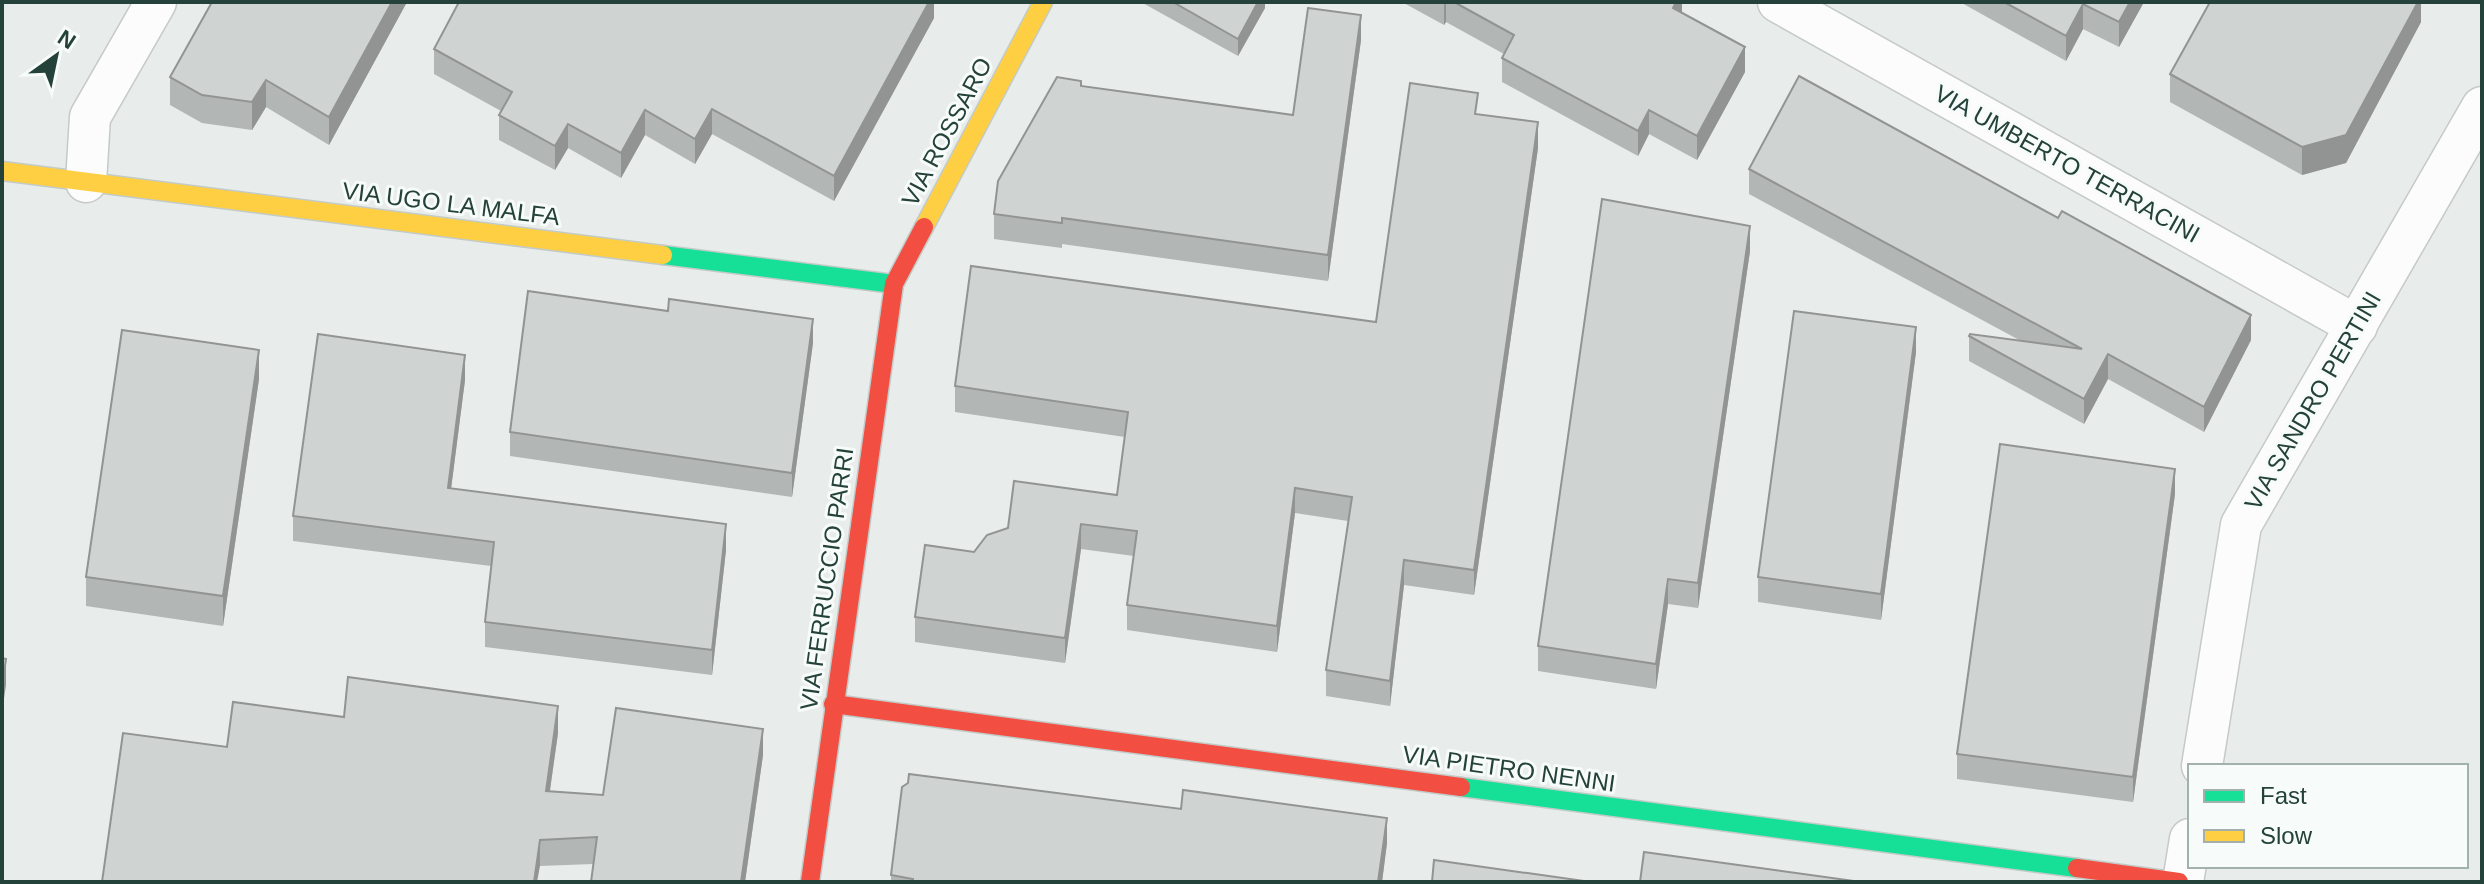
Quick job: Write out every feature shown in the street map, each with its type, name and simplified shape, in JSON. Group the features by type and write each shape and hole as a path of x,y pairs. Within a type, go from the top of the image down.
{"street":[{"path":"86,182 90,117 156,2"},
{"name":"VIA ROSSARO","path":"894,284 1043,2"},
{"name":"VIA UMBERTO TERRACINI","path":"1778,2 2357,326"},
{"name":"VIA SANDRO PERTINI","path":"2202,764 2241,525 2482,107"},
{"name":"VIA UGO LA MALFA","path":"2,171 894,284"},
{"name":"VIA FERRUCCIO PARRI","path":"810,882 894,284"},
{"name":"VIA PIETRO NENNI","path":"833,704 2181,882"},
{"path":"2181,882 2188,849"}],"building":[{"path":"212,2 392,2 329,117 266,80 252,102 202,95 170,77"},
{"path":"459,2 929,2 834,176 712,109 695,139 645,110 621,153 568,124 555,146 499,115 512,92 434,49"},
{"path":"1173,2 1258,2 1238,39"},
{"path":"1454,2 1676,2 1673,8 1745,47 1697,136 1649,110 1638,131 1502,58 1514,35"},
{"path":"2004,2 2130,2 2119,22 2083,4 2066,36"},
{"path":"2210,2 2418,2 2346,135 2302,147 2170,74"},
{"path":"1308,8 1361,15 1328,255 1062,218 1062,223 994,214 998,181 1057,77 1081,81 1081,86 1293,115"},
{"path":"1799,76 2058,218 2062,211 2251,315 2204,407 2108,354 2084,399 1969,336 2082,349 1749,169"},
{"path":"1410,83 1478,93 1475,114 1538,122 1474,570 1404,560 1390,681 1326,670 1352,497 1295,488 1277,626 1127,605 1137,531 1081,524 1065,638 915,617 925,545 974,552 987,535 1008,528 1014,481 1117,495 1128,412 955,386 971,266 1376,322"},
{"path":"1602,199 1750,226 1698,583 1668,579 1656,664 1538,646"},
{"path":"528,291 668,311 669,299 813,319 792,473 510,432"},
{"path":"1794,311 1916,327 1881,594 1758,577"},
{"path":"122,330 259,350 223,596 86,577"},
{"path":"318,334 465,355 448,488 726,524 712,650 485,622 494,542 293,516"},
{"path":"2000,444 2175,469 2133,777 1957,754"},
{"path":"2,658 6,659 2,686"},
{"path":"348,677 558,706 546,791 603,795 616,708 763,729 741,882 591,882 597,837 540,840 534,882 102,882 123,733 227,747 233,702 344,717"},
{"path":"909,774 1181,809 1183,790 1387,818 1378,882 913,882 913,879 891,875 902,787 908,783"},
{"path":"1644,852 1861,882 1640,882"},
{"path":"1434,860 1591,882 1432,882"}],"traffic: fast":[{"path":"663,255 894,284"},
{"path":"1461,787 2077,868"}],"traffic: slow":[{"path":"924,227 1043,2"},
{"path":"2,171 663,255"}],"traffic: jam":[{"path":"810,882 894,284 924,227"},
{"path":"833,704 1461,787"},
{"path":"2077,868 2179,882"}]}
